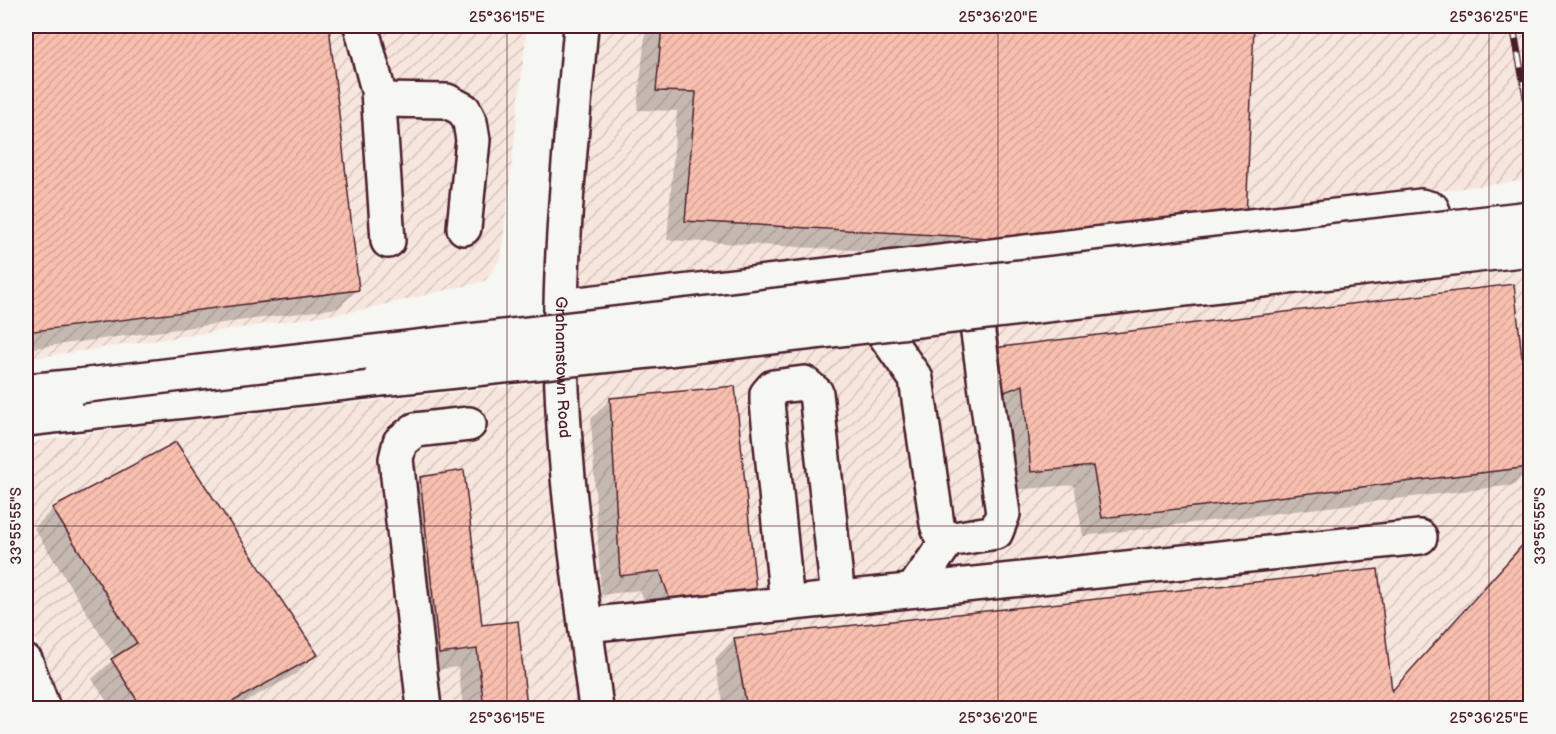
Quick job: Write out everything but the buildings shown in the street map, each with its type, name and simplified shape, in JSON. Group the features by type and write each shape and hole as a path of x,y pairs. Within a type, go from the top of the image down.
{"main road":[{"path":"361,26 371,57 379,100 388,241"},
{"name":"Grahamstown Road","path":"581,26 561,306 562,370 566,466 596,708"},
{"path":"379,100 447,101 464,110 470,122 473,140 464,228"},
{"path":"561,306 1421,206 1432,209 1434,214 1440,270 1438,274 562,370"},
{"path":"26,418 76,404 1530,218"},
{"path":"26,391 76,404 668,349 1530,249"},
{"path":"913,590 948,540 996,532 1003,513 977,326"},
{"path":"885,334 916,379 937,524 940,533 948,540"},
{"path":"787,604 767,394 773,387 804,383 816,393 838,598"},
{"path":"26,436 76,404"},
{"path":"424,708 396,459 400,442 415,430 469,424"},
{"path":"586,625 1420,537"},
{"path":"26,662 43,708"}],"shaded area":[{"path":"26,26 527,26 501,258 485,281 362,310 26,359"},
{"path":"596,26 1530,26 1530,180 575,293"},
{"path":"1530,269 1530,708 63,708 26,617 26,448 39,441 136,426 578,379 602,371"}],"railway":[{"path":"1513,26 1530,119"},
{"path":"1529,26 1530,31"}]}
